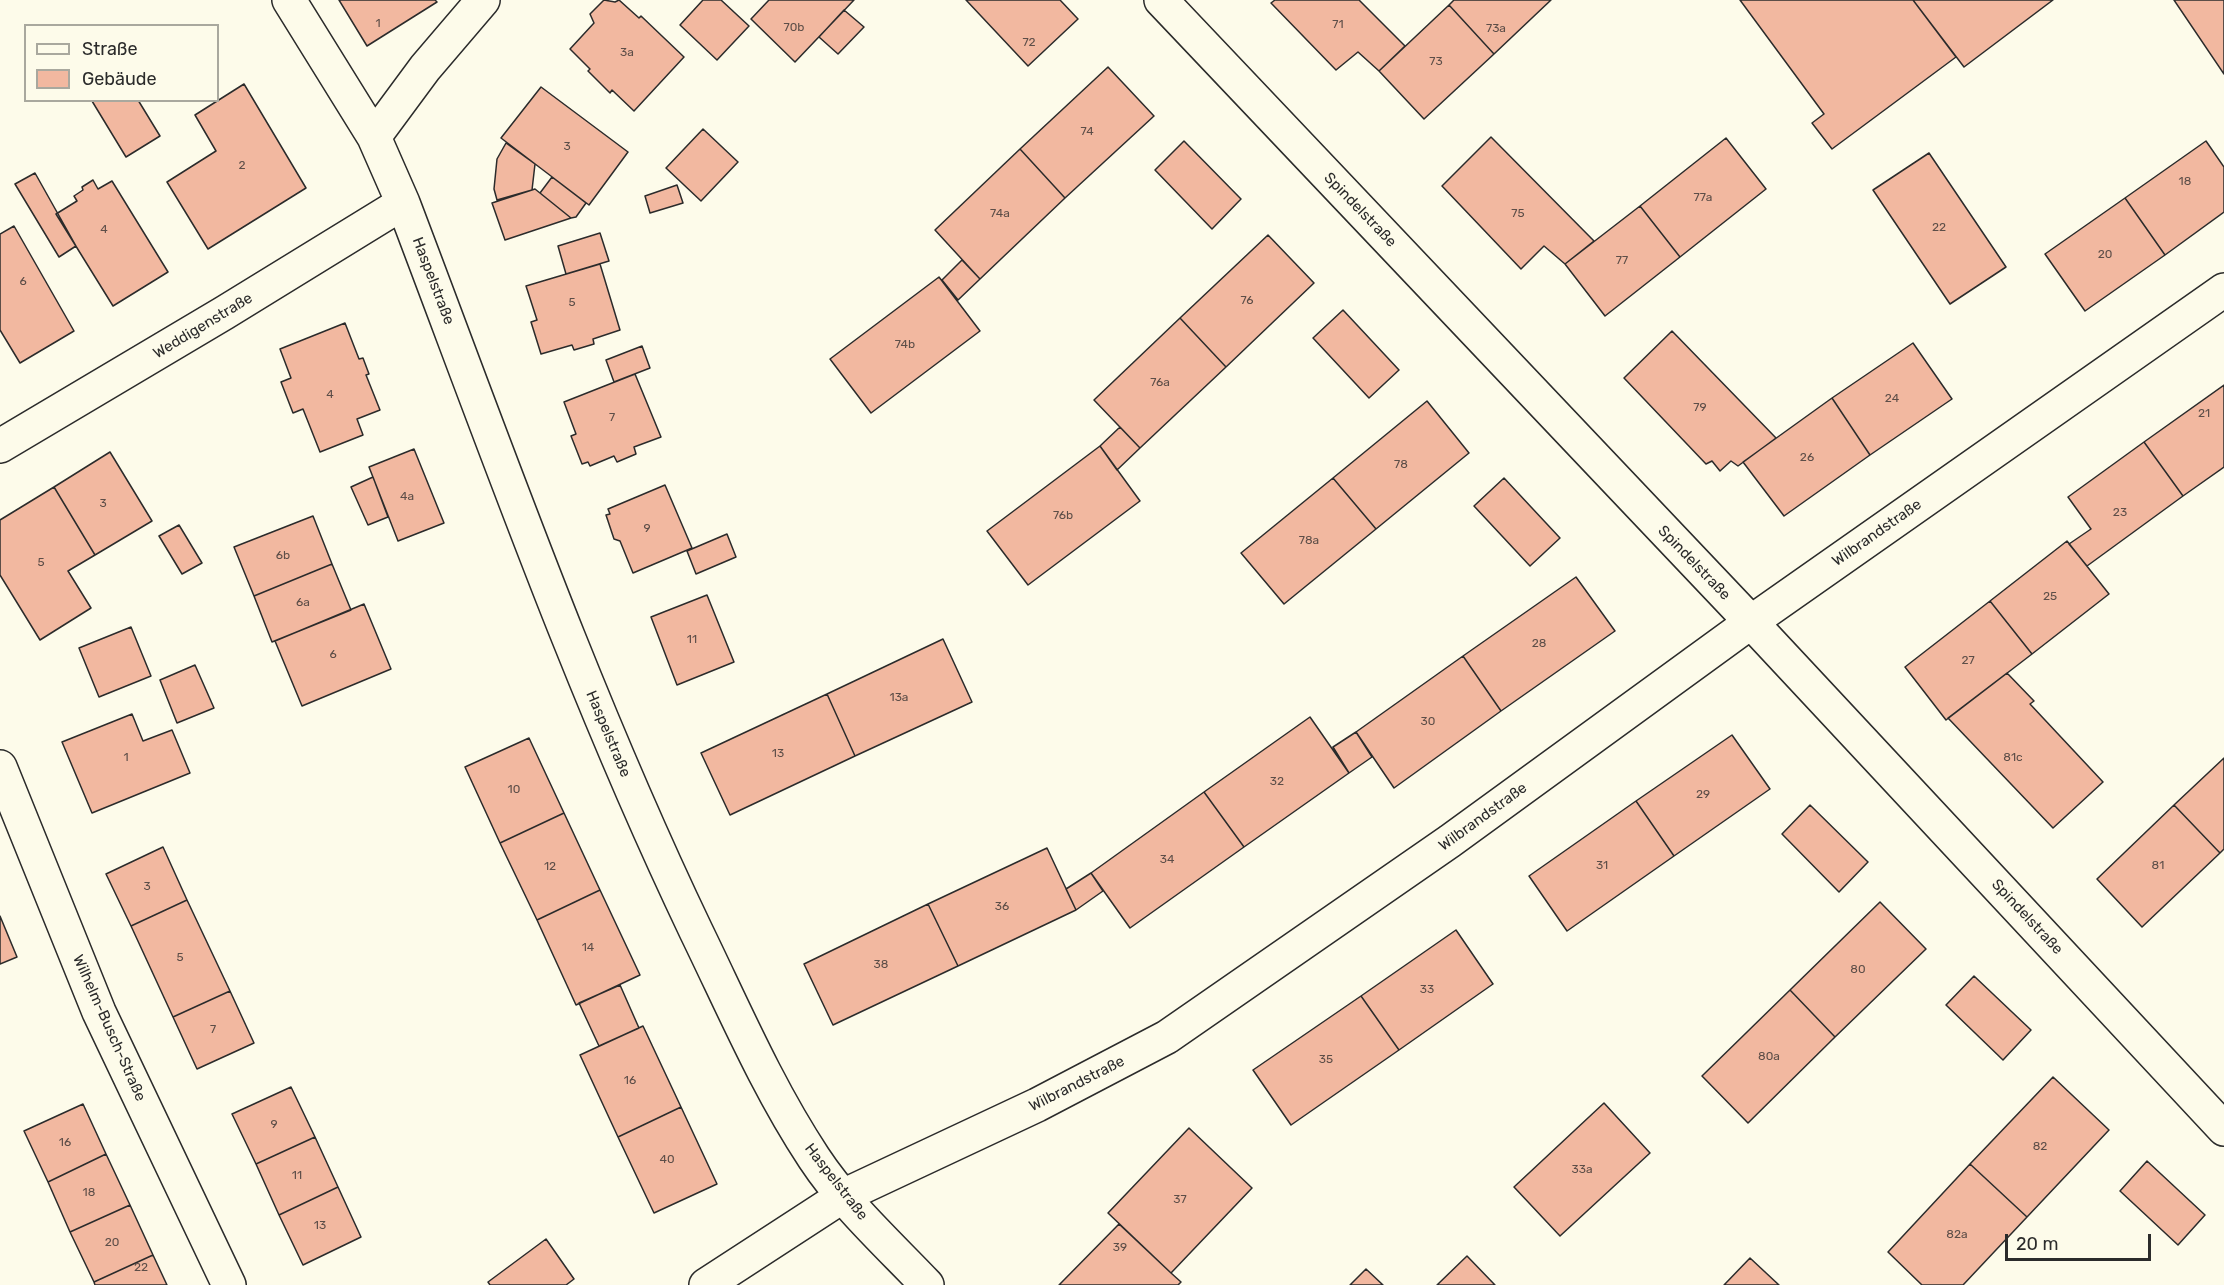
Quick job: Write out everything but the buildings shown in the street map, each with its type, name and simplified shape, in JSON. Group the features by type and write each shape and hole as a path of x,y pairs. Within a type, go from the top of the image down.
{"street":[{"name":"Haspelstraße","path":"289,0 374,137 403,203 565,630 608,735 666,868 766,1074 814,1160 843,1196 927,1285"},
{"path":"374,137 425,68 483,0"},
{"name":"Spindelstraße","path":"1161,0 1751,622 2224,1129"},
{"name":"Weddigenstraße","path":"0,446 403,203"},
{"name":"Wilbrandstraße","path":"706,1285 843,1196 1037,1105 1167,1037 1450,841 1751,622 2224,290"},
{"name":"Wilhelm-Busch-Straße","path":"0,767 99,1012 230,1285"}]}
